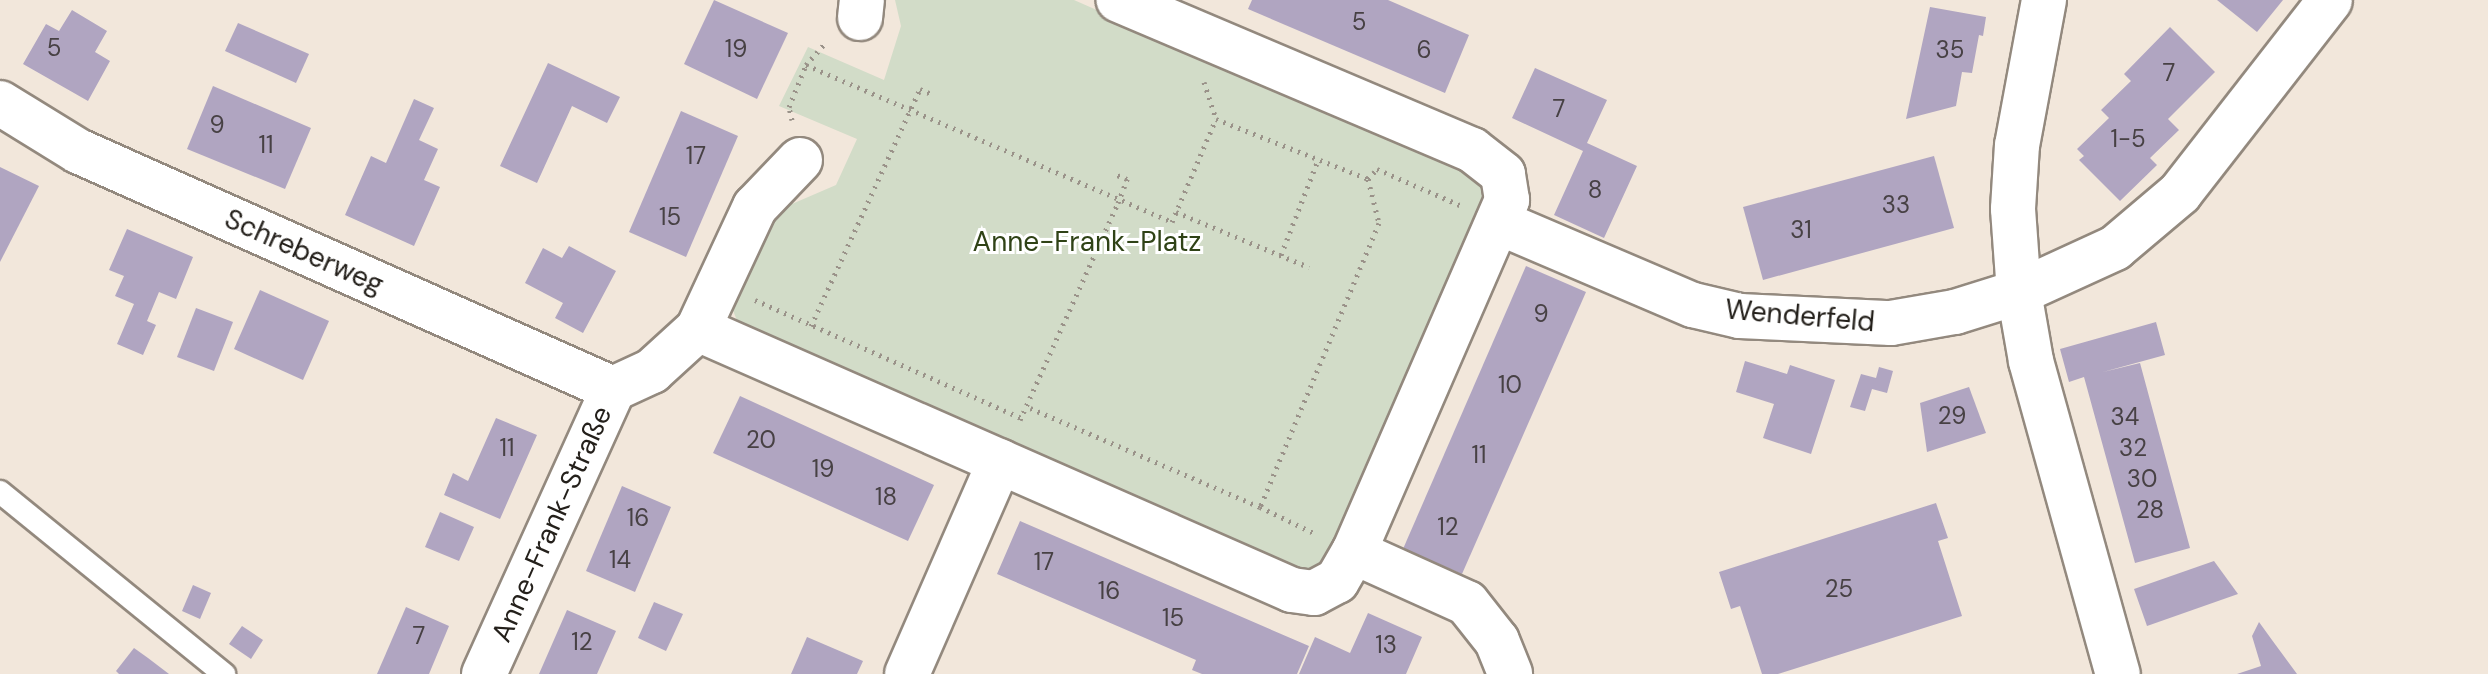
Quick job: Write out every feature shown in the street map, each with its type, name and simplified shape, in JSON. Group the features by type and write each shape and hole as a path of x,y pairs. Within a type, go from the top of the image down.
{"street":[{"path":"698,329 1292,590 1314,593 1337,581 1354,552 1507,200 1503,174 1472,150 1193,14 1119,0"},
{"path":"2044,0 2017,145 2013,209 2019,292 2031,361 2118,674"},
{"name":"Wenderfeld","path":"1498,222 1693,305 1740,316 1891,323 2019,292 2115,248 2180,193 2330,0"},
{"name":"Schreberweg","path":"0,103 78,151 613,389"},
{"name":"Anne-Frank-Straße","path":"484,674 613,389 652,371 698,329 722,284 755,207 800,160"},
{"path":"907,674 1000,461"},
{"path":"1354,552 1467,603 1497,641 1510,674"}],"lane":[{"path":"0,492 224,674"}],"path":[{"path":"800,160 789,107 812,51 861,9"},
{"path":"806,65 1118,203 1172,222 1216,119 1368,179"},
{"path":"778,364 796,333 813,325 920,89 931,94"},
{"path":"1281,255 1318,160"},
{"path":"1368,179 1377,169 1498,222"},
{"path":"1000,461 1021,418 1030,408 1118,203 1127,179 1117,175"},
{"path":"1260,507 1379,223 1368,179"},
{"path":"1176,212 1309,267"},
{"path":"722,284 1021,418"},
{"path":"1030,408 1260,507 1354,552"}],"green space":[{"name":"Anne-Frank-Platz","path":"895,0 1074,0 1484,180 1488,196 1326,565 1312,576 739,326 731,305 771,213 836,185 857,139 779,106 808,47 884,80 901,26"}],"building":[{"path":"714,0 788,33 757,99 684,64"},
{"path":"1252,0 1388,0 1469,35 1445,93 1248,9"},
{"path":"2217,0 2283,0 2257,32"},
{"path":"1930,7 1986,17 1983,36 1979,35 1972,73 1962,72 1956,106 1906,119"},
{"path":"72,10 107,31 95,52 110,61 88,101 23,64 46,24 59,31"},
{"path":"238,23 309,54 296,83 225,51"},
{"path":"2170,27 2215,72 2168,119 2179,130 2150,158 2157,165 2120,201 2079,160 2084,156 2077,149 2109,118 2101,110 2131,81 2124,74"},
{"path":"548,63 620,97 607,123 572,106 537,183 500,166"},
{"path":"1535,68 1607,100 1587,143 1637,166 1604,238 1554,215 1583,151 1512,118"},
{"path":"213,86 311,128 285,189 187,149"},
{"path":"414,99 434,108 419,140 438,149 424,180 440,187 414,246 345,215 371,156 386,163"},
{"path":"681,111 738,136 686,257 629,232"},
{"path":"1934,156 1954,228 1763,280 1743,207"},
{"path":"0,167 39,186 0,262"},
{"path":"127,229 193,257 176,299 159,292 147,321 156,325 143,355 117,344 134,304 115,296 124,276 109,270"},
{"path":"569,246 616,271 583,333 555,318 563,303 525,283 543,248 562,258"},
{"path":"1526,266 1586,292 1462,574 1403,549"},
{"path":"260,290 329,321 303,380 234,349"},
{"path":"196,308 233,322 214,371 177,357"},
{"path":"2156,322 2165,355 2103,372 2140,363 2190,548 2135,563 2084,377 2069,382 2060,349"},
{"path":"1745,361 1787,374 1790,365 1835,380 1811,454 1763,438 1774,404 1736,392"},
{"path":"1879,367 1893,371 1887,393 1872,389 1865,411 1850,407 1861,374 1876,378"},
{"path":"1969,387 1986,433 1927,452 1920,403"},
{"path":"740,396 934,485 908,541 713,453"},
{"path":"496,418 537,435 500,519 444,495 453,473 468,481"},
{"path":"622,486 671,507 635,592 586,571"},
{"path":"1936,503 1948,538 1938,541 1962,616 1778,674 1762,674 1740,606 1731,609 1719,572"},
{"path":"440,512 474,527 459,561 425,547"},
{"path":"1020,521 1309,646 1297,674 1202,674 1192,670 1196,660 997,574"},
{"path":"2214,561 2238,594 2147,626 2134,589"},
{"path":"193,585 211,593 200,619 182,611"},
{"path":"654,602 683,614 666,651 638,638"},
{"path":"406,607 449,626 429,674 377,674"},
{"path":"567,610 616,631 597,674 539,674"},
{"path":"1368,613 1422,637 1406,674 1299,674 1315,637 1350,653"},
{"path":"2259,622 2297,674 2237,674 2261,666 2252,636"},
{"path":"242,626 263,640 251,659 229,644"},
{"path":"807,637 863,661 857,674 791,674"},
{"path":"134,648 169,674 119,674 116,671"}]}
